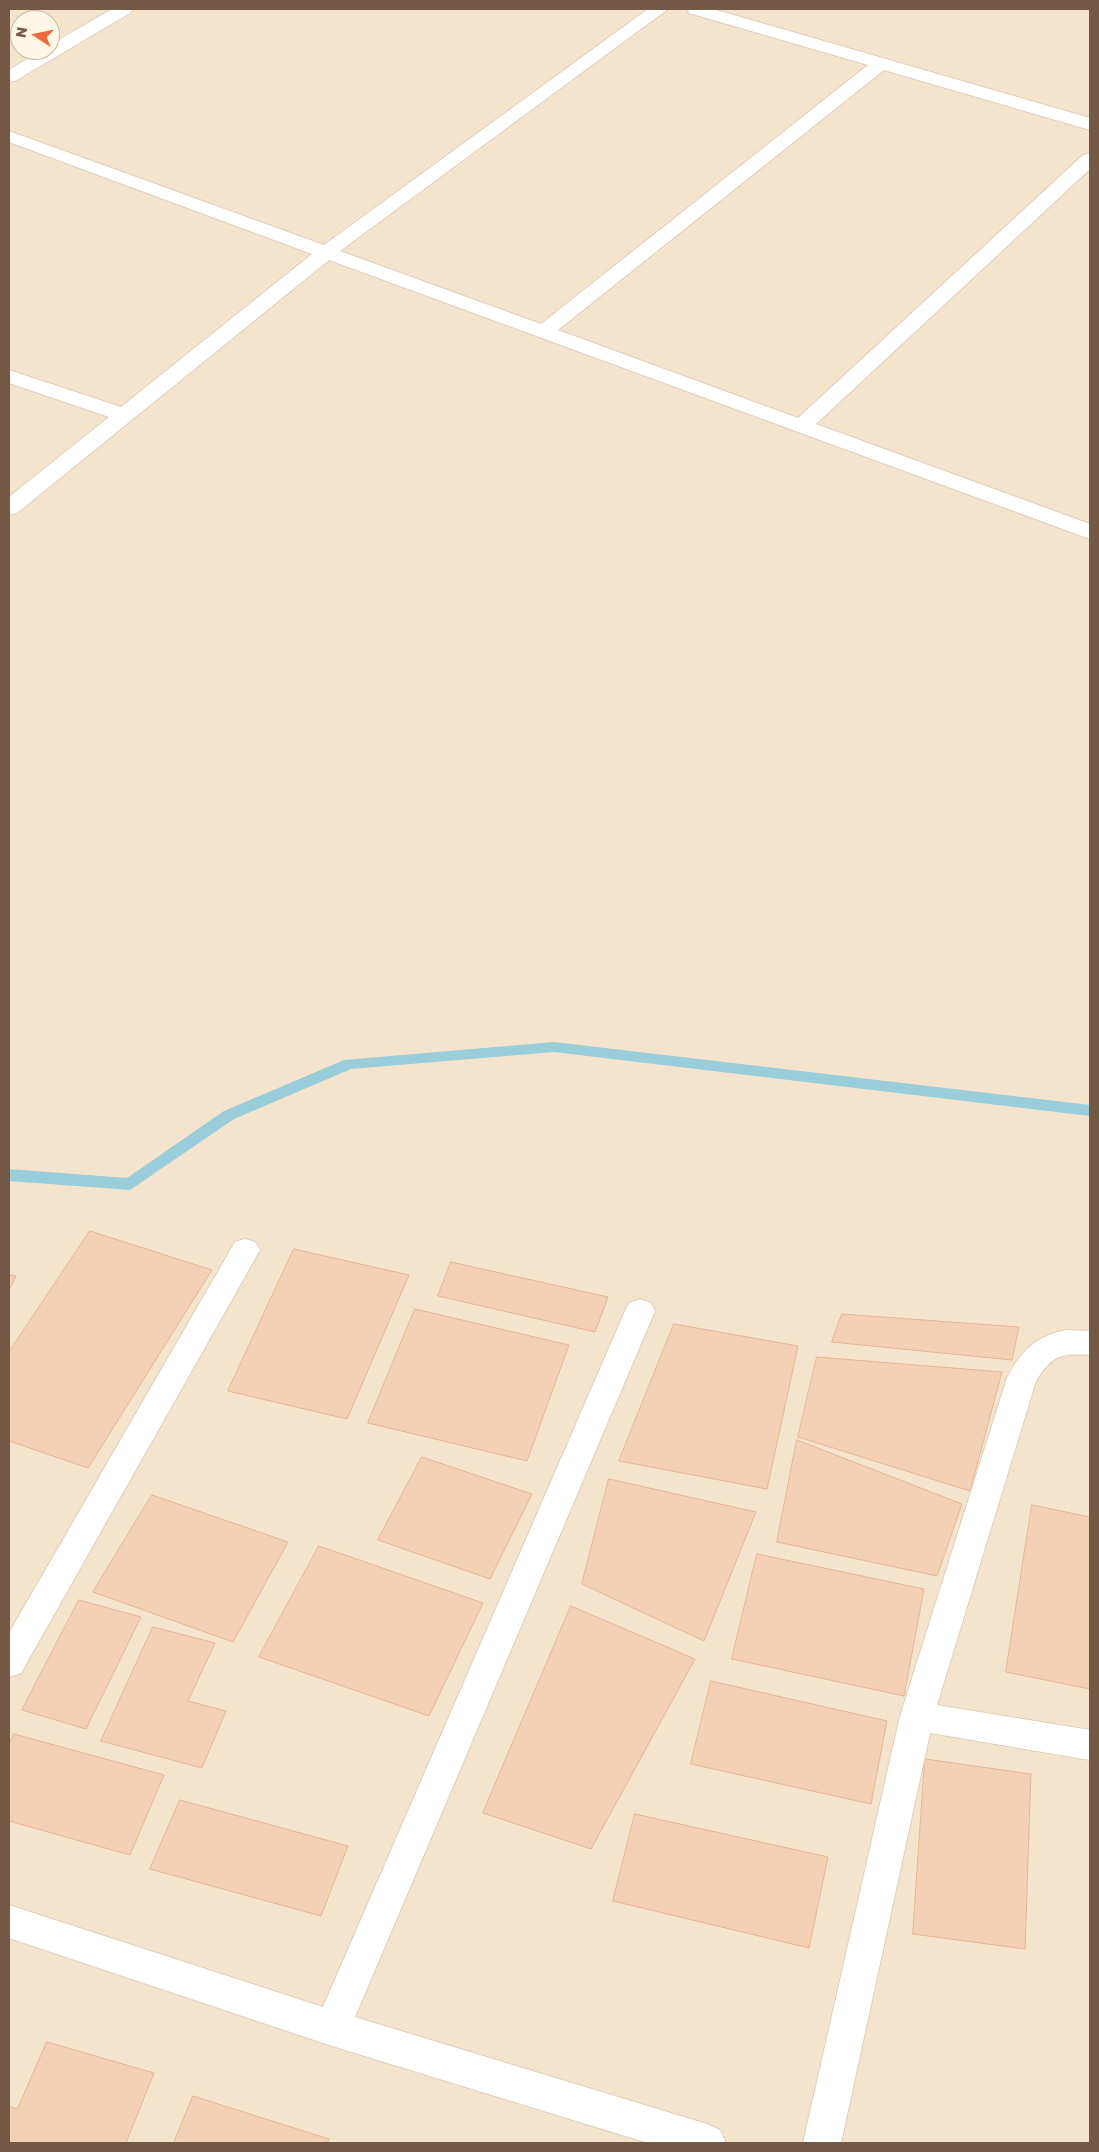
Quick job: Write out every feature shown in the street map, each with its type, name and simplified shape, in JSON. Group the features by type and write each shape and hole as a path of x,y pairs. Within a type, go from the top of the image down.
{"street":[{"path":"9,77 124,9"},
{"path":"9,508 326,252 659,9"},
{"path":"695,9 1090,124"},
{"path":"542,332 881,63"},
{"path":"9,136 542,332 1087,526"},
{"path":"802,426 1090,159"},
{"path":"9,376 125,415"},
{"path":"9,1663 244,1250"},
{"path":"332,2028 640,1311"},
{"path":"822,2143 917,1716 1022,1378 1036,1355 1048,1346 1074,1341 1090,1343"},
{"path":"917,1716 1090,1745"},
{"path":"9,1922 332,2028 708,2143"}],"shaded area":[{"path":"9,9 1090,9 1090,2143 9,2143"}],"building":[{"path":"90,1231 212,1270 88,1468 9,1441 9,1352"},
{"path":"294,1249 409,1275 347,1419 228,1391"},
{"path":"451,1262 608,1297 595,1332 438,1296"},
{"path":"9,1275 16,1276 9,1290"},
{"path":"415,1309 569,1345 527,1461 368,1423"},
{"path":"842,1314 1019,1327 1012,1360 832,1342"},
{"path":"674,1324 798,1346 767,1489 619,1461"},
{"path":"817,1357 1002,1372 970,1491 798,1437"},
{"path":"797,1440 962,1504 937,1576 777,1542"},
{"path":"422,1457 532,1494 490,1579 378,1540"},
{"path":"609,1479 756,1512 704,1641 582,1584"},
{"path":"152,1495 288,1542 233,1642 93,1592"},
{"path":"1032,1505 1090,1517 1090,1689 1006,1672"},
{"path":"319,1546 483,1603 429,1716 259,1657"},
{"path":"757,1554 924,1589 904,1696 732,1659"},
{"path":"79,1600 141,1617 86,1729 22,1710"},
{"path":"571,1606 695,1659 591,1849 483,1813"},
{"path":"153,1627 215,1643 188,1701 226,1711 202,1768 101,1741"},
{"path":"711,1681 887,1721 871,1804 691,1764"},
{"path":"14,1734 164,1775 130,1855 9,1821 9,1744"},
{"path":"925,1759 1031,1774 1025,1949 913,1934"},
{"path":"180,1800 348,1846 321,1916 150,1869"},
{"path":"635,1814 828,1857 809,1948 613,1901"},
{"path":"47,2042 154,2073 126,2143 9,2143 9,2106 17,2109"},
{"path":"193,2096 329,2139 327,2143 174,2143"}],"waterway":[{"path":"9,1175 130,1184 229,1115 349,1064 554,1047 1090,1111"}]}
